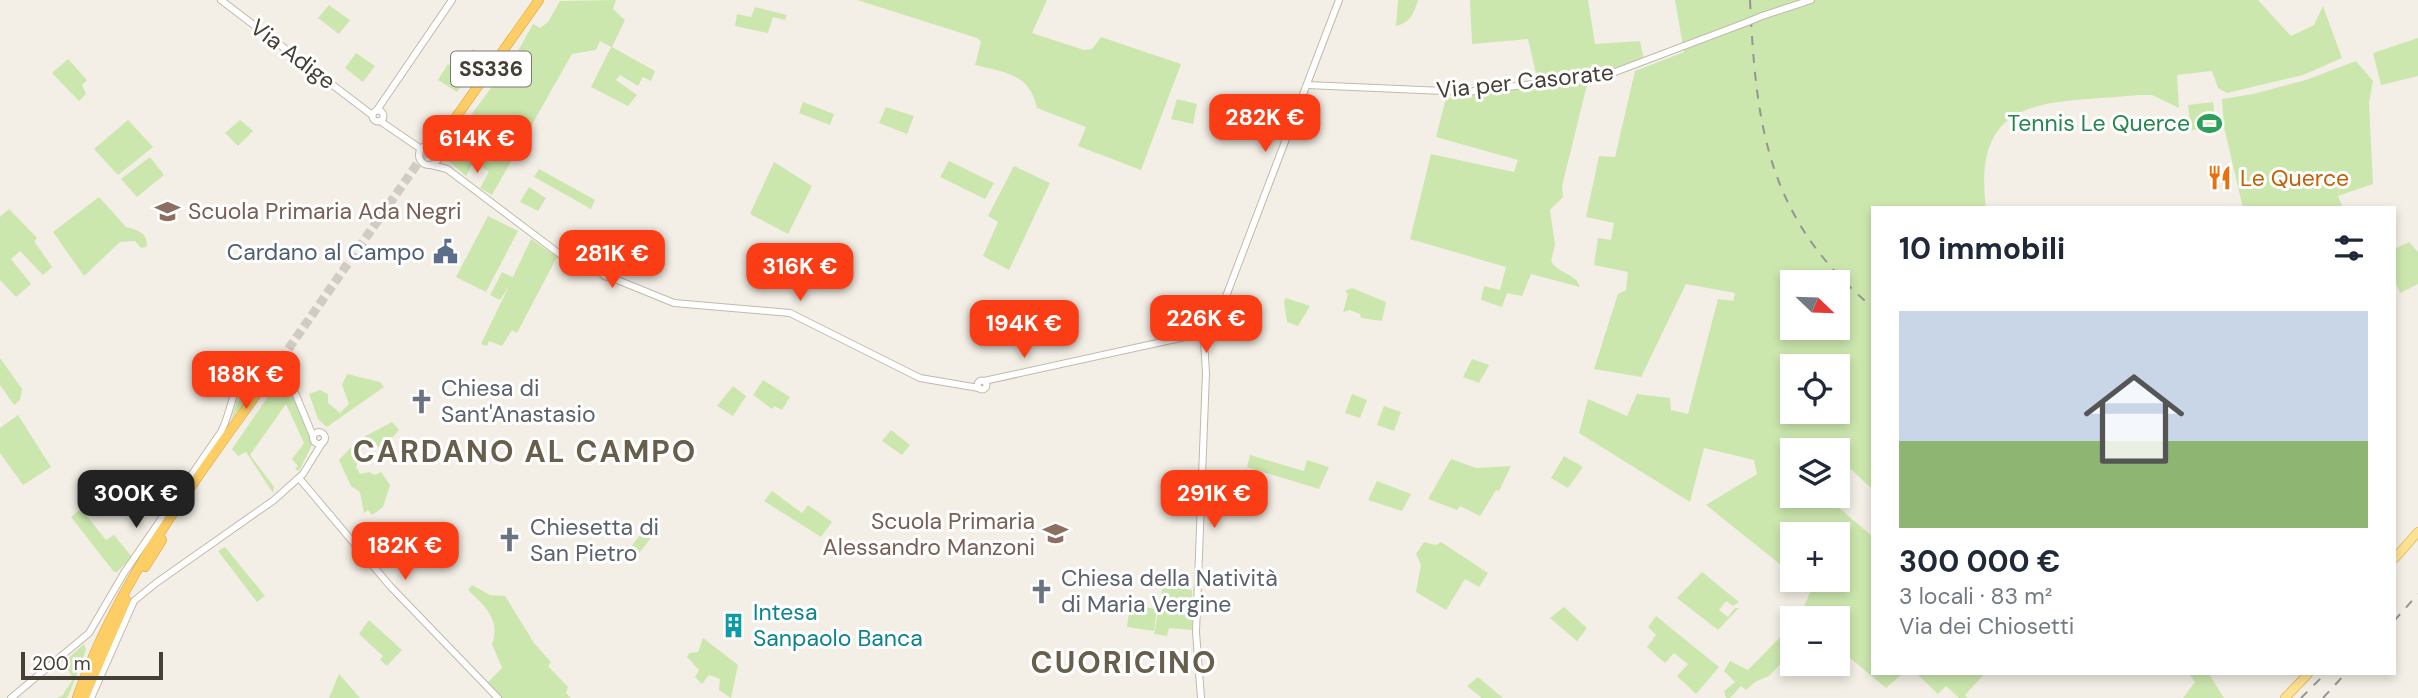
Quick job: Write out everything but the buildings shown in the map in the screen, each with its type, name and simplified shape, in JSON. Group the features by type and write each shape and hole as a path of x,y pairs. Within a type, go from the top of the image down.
{"highway":[{"name":"SS336","path":"532,0 440,136 539,0"},
{"path":"77,698 98,644 136,570 276,373 140,574 104,646 84,698"}],"main road":[{"path":"2396,557 2418,532"},
{"path":"2285,698 2307,675"}],"street":[{"name":"Via Adige","path":"220,0 378,115"},
{"path":"452,0 425,44 384,99 378,115 421,149 434,146 447,169 561,255 601,269"},
{"path":"1201,698 1196,632 1206,336 1217,318 1339,0"},
{"name":"Via per Casorate","path":"1307,85 1467,92 1607,75 1811,0"},
{"path":"421,149 421,161 447,169"},
{"path":"431,165 439,156"},
{"path":"601,269 608,263 612,274 629,286 674,303 790,313 906,372 924,379 953,384 982,384 1186,338 1206,336"},
{"path":"601,269 604,276 612,274"},
{"path":"11,698 84,639 97,623 124,573 221,432 233,406 243,369 250,360 265,355 281,362 317,438 310,462 299,478 256,514 149,587 131,606 91,698"},
{"path":"299,478 390,586 498,698"}],"green space":[{"path":"616,0 613,9 625,20 612,47 655,71 651,81 643,77 638,86 620,75 616,80 637,95 628,106 591,87 611,47 600,41 596,50 572,54 492,195 480,188 489,172 482,167 499,135 497,134 478,166 473,163 466,176 444,157 446,149 518,51 533,24 540,28 548,22 560,1"},
{"path":"857,0 1047,0 1032,33 1084,50 1092,49 1101,37 1181,64 1141,170 1078,146 1086,127 1037,108 1028,88 1015,76 975,65 981,42 977,38"},
{"path":"1398,0 1418,0 1411,17 1396,26"},
{"path":"1470,0 1588,0 1595,44 1640,41 1644,60 1596,74 1537,78 1528,39 1472,44"},
{"path":"1675,0 2258,0 2291,36 2314,25 2323,6 2342,58 2303,75 2227,93 2218,88 2212,71 2177,75 2179,108 2152,95 2138,95 2075,100 2024,111 2005,123 1991,142 1985,170 1986,206 1871,206 1871,488 1850,468 1850,438 1780,438 1780,508 1839,508 1871,535 1871,675 1901,675 1886,688 1850,658 1850,606 1804,606 1810,592 1850,592 1850,522 1780,522 1780,564 1706,505 1757,474 1754,460 1704,448 1690,502 1579,433 1588,399 1627,416 1637,394 1670,398 1671,410 1688,414 1718,299 1733,301 1735,293 1686,284 1641,377 1594,369 1618,294 1626,290 1628,272 1594,265 1598,238 1611,240 1614,223 1586,217 1599,156 1615,157 1635,71 1684,52"},
{"path":"329,5 350,20 339,34 318,18"},
{"path":"755,7 787,15 785,20 773,17 768,33 735,26 737,14 751,17"},
{"path":"2418,38 2418,76 2381,85 2373,53"},
{"path":"473,49 482,55 457,92 438,80 448,64 458,72"},
{"path":"356,53 375,66 363,82 345,68"},
{"path":"68,59 87,80 82,85 86,94 79,101 52,73"},
{"path":"2356,61 2373,81 2369,103 2373,184 2338,196 2342,206 2243,206 2224,127 2222,99 2306,80"},
{"path":"1588,81 1562,186 1563,197 1550,210 1555,245 1551,261 1558,269 1575,279 1580,287 1531,274 1522,296 1507,293 1502,307 1481,300 1484,286 1500,290 1506,267 1410,239 1431,154 1514,172 1518,160 1436,137 1446,98"},
{"path":"1177,99 1197,104 1193,124 1171,119"},
{"path":"803,102 834,114 830,125 799,113"},
{"path":"2213,102 2216,127 2191,130 2188,105"},
{"path":"886,107 914,116 907,134 879,123"},
{"path":"128,120 153,147 118,175 94,149"},
{"path":"240,120 253,131 238,146 225,133"},
{"path":"150,157 164,175 137,197 121,179"},
{"path":"949,161 994,183 985,199 940,177"},
{"path":"774,162 812,186 788,234 750,214"},
{"path":"1014,166 1050,183 1009,270 983,256 998,222 988,216"},
{"path":"539,169 595,200 591,209 534,177"},
{"path":"529,187 546,198 538,211 520,202"},
{"path":"99,197 126,227 143,234 147,247 141,248 135,241 120,242 84,276 53,232"},
{"path":"9,209 37,238 34,241 52,267 43,275 20,251 11,259 31,284 16,297 0,280 0,217"},
{"path":"488,216 518,231 486,292 456,277"},
{"path":"531,239 557,257 517,333 512,330 502,346 489,341 487,346 481,344 509,286 500,300 490,295 502,272 513,277"},
{"path":"2409,242 2418,252 2418,284 2400,293 2396,283 2396,248"},
{"path":"1352,288 1386,302 1382,321 1361,318 1360,314 1350,310 1343,312 1348,294 1345,291"},
{"path":"1286,298 1310,306 1298,326 1287,322 1284,302"},
{"path":"0,358 22,389 20,400 14,405 0,385"},
{"path":"260,359 276,361 231,420 246,373"},
{"path":"1472,359 1489,365 1479,383 1463,377"},
{"path":"284,373 309,430 312,445 299,471 295,469 298,466 292,459 304,443 286,404 250,455 274,487 273,493 246,452 238,456 232,449"},
{"path":"347,374 380,382 384,387 327,427 318,419 309,394 320,390 328,394 328,403 340,413 349,404 342,385"},
{"path":"763,380 790,397 782,410 774,406 772,409 753,395"},
{"path":"733,386 746,396 733,416 717,406"},
{"path":"1352,394 1367,400 1360,418 1345,413"},
{"path":"1384,406 1401,412 1394,431 1377,425"},
{"path":"18,415 51,467 23,485 0,453 0,428"},
{"path":"392,422 399,430 381,450 374,441 364,444 356,467 360,474 369,472 375,475 381,472 390,485 383,507 372,515 368,510 364,513 360,492 351,486 339,460 358,440"},
{"path":"891,430 910,445 902,455 882,441"},
{"path":"1250,455 1304,471 1307,460 1329,467 1319,489 1247,467"},
{"path":"1564,456 1583,467 1568,488 1551,478"},
{"path":"1451,459 1476,468 1511,466 1499,491 1496,490 1480,516 1460,506 1457,510 1428,499"},
{"path":"1377,481 1411,494 1402,511 1368,500"},
{"path":"772,491 802,513 808,505 832,522 821,537 764,501"},
{"path":"81,509 106,540 114,535 132,557 117,572 114,572 71,517"},
{"path":"653,519 661,525 637,556 629,549"},
{"path":"1424,542 1436,545 1441,542 1488,573 1479,587 1465,579 1446,610 1416,592 1421,565 1416,554"},
{"path":"225,547 265,596 257,602 218,551"},
{"path":"1702,572 1739,602 1733,606 1726,601 1719,610 1728,617 1735,608 1739,608 1718,630 1677,598"},
{"path":"1163,584 1192,590 1192,630 1169,628 1167,636 1154,634"},
{"path":"472,585 490,595 505,596 534,643 551,662 548,666 568,687 566,693 571,698 502,698 487,683 502,668 492,644 493,621 468,590"},
{"path":"1130,605 1157,609 1154,631 1127,627"},
{"path":"1564,607 1587,628 1577,641 1550,618"},
{"path":"1656,616 1719,667 1696,694 1677,676 1688,664 1674,653 1665,663 1647,647 1656,635 1648,627"},
{"path":"369,620 402,650 387,666 380,660 383,656 359,634"},
{"path":"1780,637 1780,665 1769,676 1755,682 1746,690 1741,686 1730,698 1726,698 1724,691 1735,682 1724,671 1730,661 1748,670"},
{"path":"703,638 738,665 731,698 719,690 720,679 709,675 702,684 695,677 699,670 687,657 689,653 698,652"},
{"path":"84,644 86,650 67,698 56,698 62,696 73,679 64,662"},
{"path":"339,674 360,698 329,698"},
{"path":"1918,675 1983,675 1965,695 1968,698 1959,698 1946,686 1938,694"},
{"path":"2190,675 2210,675 2224,698 2183,698 2195,682"},
{"path":"1478,677 1503,698 1482,698 1467,686"}],"tunnel":[{"path":"273,371 438,134"}],"railway":[{"path":"1750,0 1757,90 1774,169 1789,205 1810,240 1837,274 1871,306"},
{"path":"2396,619 2418,594"},
{"path":"2301,698 2324,675"},
{"path":"2323,698 2344,675"}],"place":[{"name":"Tennis Le Querce","path":"2210,123"},
{"name":"Le Querce","path":"2220,178"},
{"name":"Scuola Primaria Ada Negri","path":"168,211"},
{"name":"Cardano al Campo","path":"445,252"},
{"name":"Chiesa di Sant'Anastasio","path":"421,401"},
{"name":"Scuola Primaria Alessandro Manzoni","path":"1055,534"},
{"name":"Chiesetta di San Pietro","path":"510,540"},
{"name":"Chiesa della Natività di Maria Vergine","path":"1041,591"},
{"name":"Intesa Sanpaolo Banca","path":"733,625"}],"district":[{"name":"CARDANO AL CAMPO","path":"525,451"},
{"name":"CUORICINO","path":"1124,662"}]}
